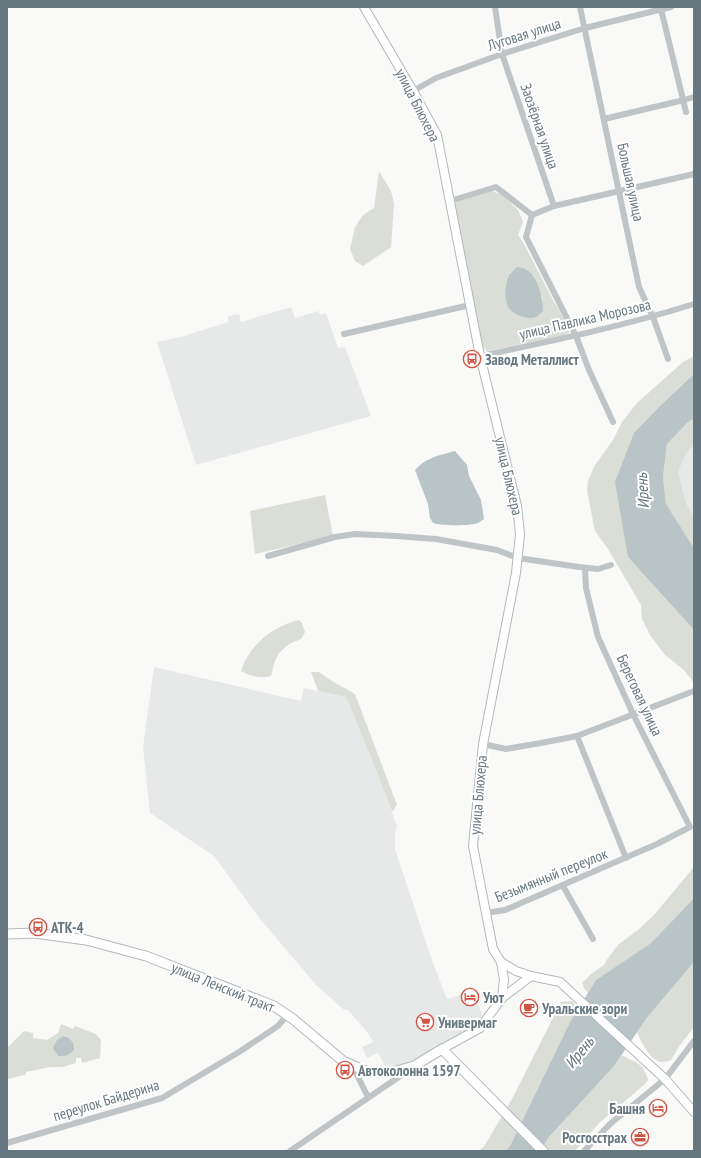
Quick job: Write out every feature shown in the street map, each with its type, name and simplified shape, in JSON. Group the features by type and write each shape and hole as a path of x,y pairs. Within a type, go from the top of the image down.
{"main road":[{"name":"улица Ленский тракт","path":"7,934 35,932 86,940 146,956 274,1006 343,1061 368,1072 393,1072 414,1066 442,1049"},
{"path":"442,1049 543,1151"}],"street":[{"name":"улица Блюхера","path":"364,7 437,135 480,356 517,506 520,534 518,558 483,744 473,846 492,949 501,962 504,979 502,998"},
{"name":"Заозёрная улица","path":"495,7 502,54 554,206"},
{"name":"Большая улица","path":"580,7 620,191 639,288 653,317 668,358"},
{"name":"Луговая улица","path":"413,91 436,78 502,54 585,28 671,7"},
{"path":"661,9 686,112"},
{"path":"604,119 694,97"},
{"path":"532,215 554,206 694,174"},
{"path":"450,201 496,187 532,215"},
{"path":"532,215 526,237 576,336 589,370 613,422"},
{"name":"улица Павлика Морозова","path":"480,356 576,336 653,317 694,304"},
{"path":"344,334 470,306"},
{"path":"268,556 335,537 355,534 436,539 496,550 518,558 585,568 598,569 611,565"},
{"name":"Береговая улица","path":"585,568 586,588 598,637 633,714 690,826"},
{"path":"483,744 506,749 542,744 577,736 694,691"},
{"name":"Безымянный переулок","path":"577,736 626,858"},
{"name":"Безымянный переулок","path":"486,913 505,910 563,886 657,844 690,826"},
{"path":"563,886 593,939"},
{"path":"501,962 516,971 531,976 560,982 665,1079 694,1112"},
{"path":"442,1049 480,1028 502,998 531,976"},
{"name":"переулок Байдерина","path":"7,1143 162,1098 278,1026 287,1015"},
{"path":"584,1151 610,1124 665,1079 693,1044"},
{"path":"352,1065 368,1097"},
{"path":"290,1151 414,1066"}],"shaded area":[{"path":"379,171 391,191 394,204 391,247 363,266 355,261 350,249 355,227 363,215 374,208"},
{"path":"492,191 502,195 518,210 523,222 518,235 569,327 569,333 562,336 487,351 483,346 473,308 455,203","holes":["517,267 522,267 536,282 543,301 510,273"]},
{"path":"291,307 295,318 319,311 320,315 326,313 338,348 345,347 371,416 196,465 157,342 184,336 228,322 228,316 239,314 241,322"},
{"path":"694,356 694,374 663,403 628,557 694,630 694,683 684,670 665,655 650,635 642,619 641,605 608,549 595,531 587,491 588,481 595,465 613,440 622,422 637,403 683,362"},
{"path":"694,418 694,444 686,454 678,472 686,503 694,517 694,548 666,504 663,477 667,444 687,423"},
{"path":"694,444 694,517 686,503 678,472 686,454"},
{"path":"325,495 333,536 255,554 250,511"},
{"path":"299,620 302,623 305,632 301,639 289,644 279,653 271,676 256,676 241,671 250,653 263,638 280,627"},
{"path":"154,667 301,701 304,688 346,697 397,826 395,834 395,849 430,955 447,999 473,991 483,1017 457,1037 405,1064 387,1070 378,1053 367,1058 362,1047 373,1042 368,1033 348,1010 343,1009 316,985 261,920 214,856 150,813 143,747"},
{"path":"311,672 319,672 355,694 397,805 392,812 346,697 318,691"},
{"path":"694,867 694,898 651,943 596,980 588,993 582,983 591,974 604,965 619,944 638,930 654,915"},
{"path":"694,962 694,1027 671,1060 661,1062 657,1061 643,1045 637,1032 646,1019"},
{"path":"572,1001 578,1009 570,1022 510,1146 505,1151 479,1151 485,1145 512,1099 561,1002"},
{"path":"61,1024 73,1029 75,1026 96,1034 101,1040 100,1058 82,1063 81,1058 76,1058 76,1063 63,1067 50,1067 26,1072 25,1075 7,1079 7,1048 24,1031 33,1033 33,1038 47,1040 58,1033"},
{"path":"621,1055 641,1066 648,1080 645,1084 599,1123 575,1151 540,1151 549,1137 614,1066"}],"water":[{"path":"517,267 524,268 534,277 540,290 543,311 536,317 529,318 520,316 508,307 506,285 508,277"},
{"name":"Ирень","path":"694,374 694,418 687,423 667,444 663,477 666,504 694,548 694,630 628,557 615,482 634,433"},
{"path":"455,451 467,465 469,476 481,500 484,519 478,523 442,525 433,523 430,518 428,504 415,470 428,460"},
{"name":"Ирень","path":"694,898 694,962 646,1019 614,1066 549,1137 540,1151 505,1151 510,1146 570,1022 596,980 651,943"},
{"path":"63,1036 69,1038 73,1043 74,1050 67,1055 58,1056 53,1048 57,1040"}],"place":[{"name":"Завод Металлист","path":"472,359"},
{"name":"АТК-4","path":"38,927"},
{"name":"Уют","path":"470,997"},
{"name":"Уральские зори","path":"529,1008"},
{"name":"Универмаг","path":"425,1022"},
{"name":"Автоколонна 1597","path":"345,1070"},
{"name":"Башня","path":"658,1108"},
{"name":"Росгосстрах","path":"640,1137"}]}
